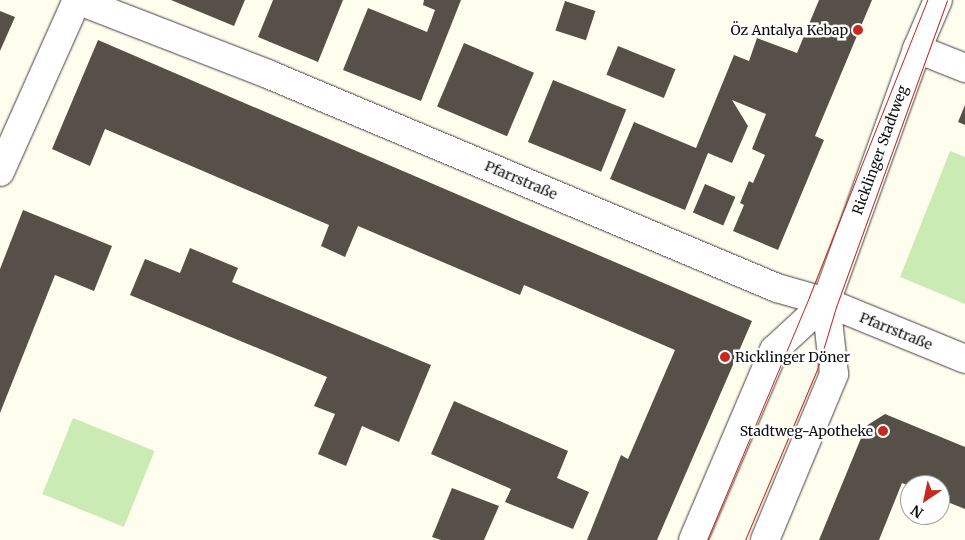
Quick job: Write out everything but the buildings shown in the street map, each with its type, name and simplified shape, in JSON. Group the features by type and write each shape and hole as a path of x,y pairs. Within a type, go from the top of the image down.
{"street":[{"path":"0,172 77,0"},
{"name":"Pfarrstraße","path":"77,0 270,75 777,288 826,302 965,359"},
{"name":"Ricklinger Stadtweg","path":"765,540 834,374 826,302 917,49 938,0"},
{"path":"917,49 965,68"},
{"name":"Ricklinger Stadtweg","path":"693,540 774,350 826,302"}],"green space":[{"path":"950,151 965,157 965,304 900,277"},
{"path":"73,418 155,451 124,527 42,494"}],"tram line":[{"path":"707,540 809,297 927,0"},
{"path":"745,540 818,367 836,307 947,0"}],"place":[{"name":"Öz Antalya Kebap","path":"858,30"},
{"name":"Ricklinger Döner","path":"725,357"},
{"name":"Stadtweg-Apotheke","path":"883,431"}]}
